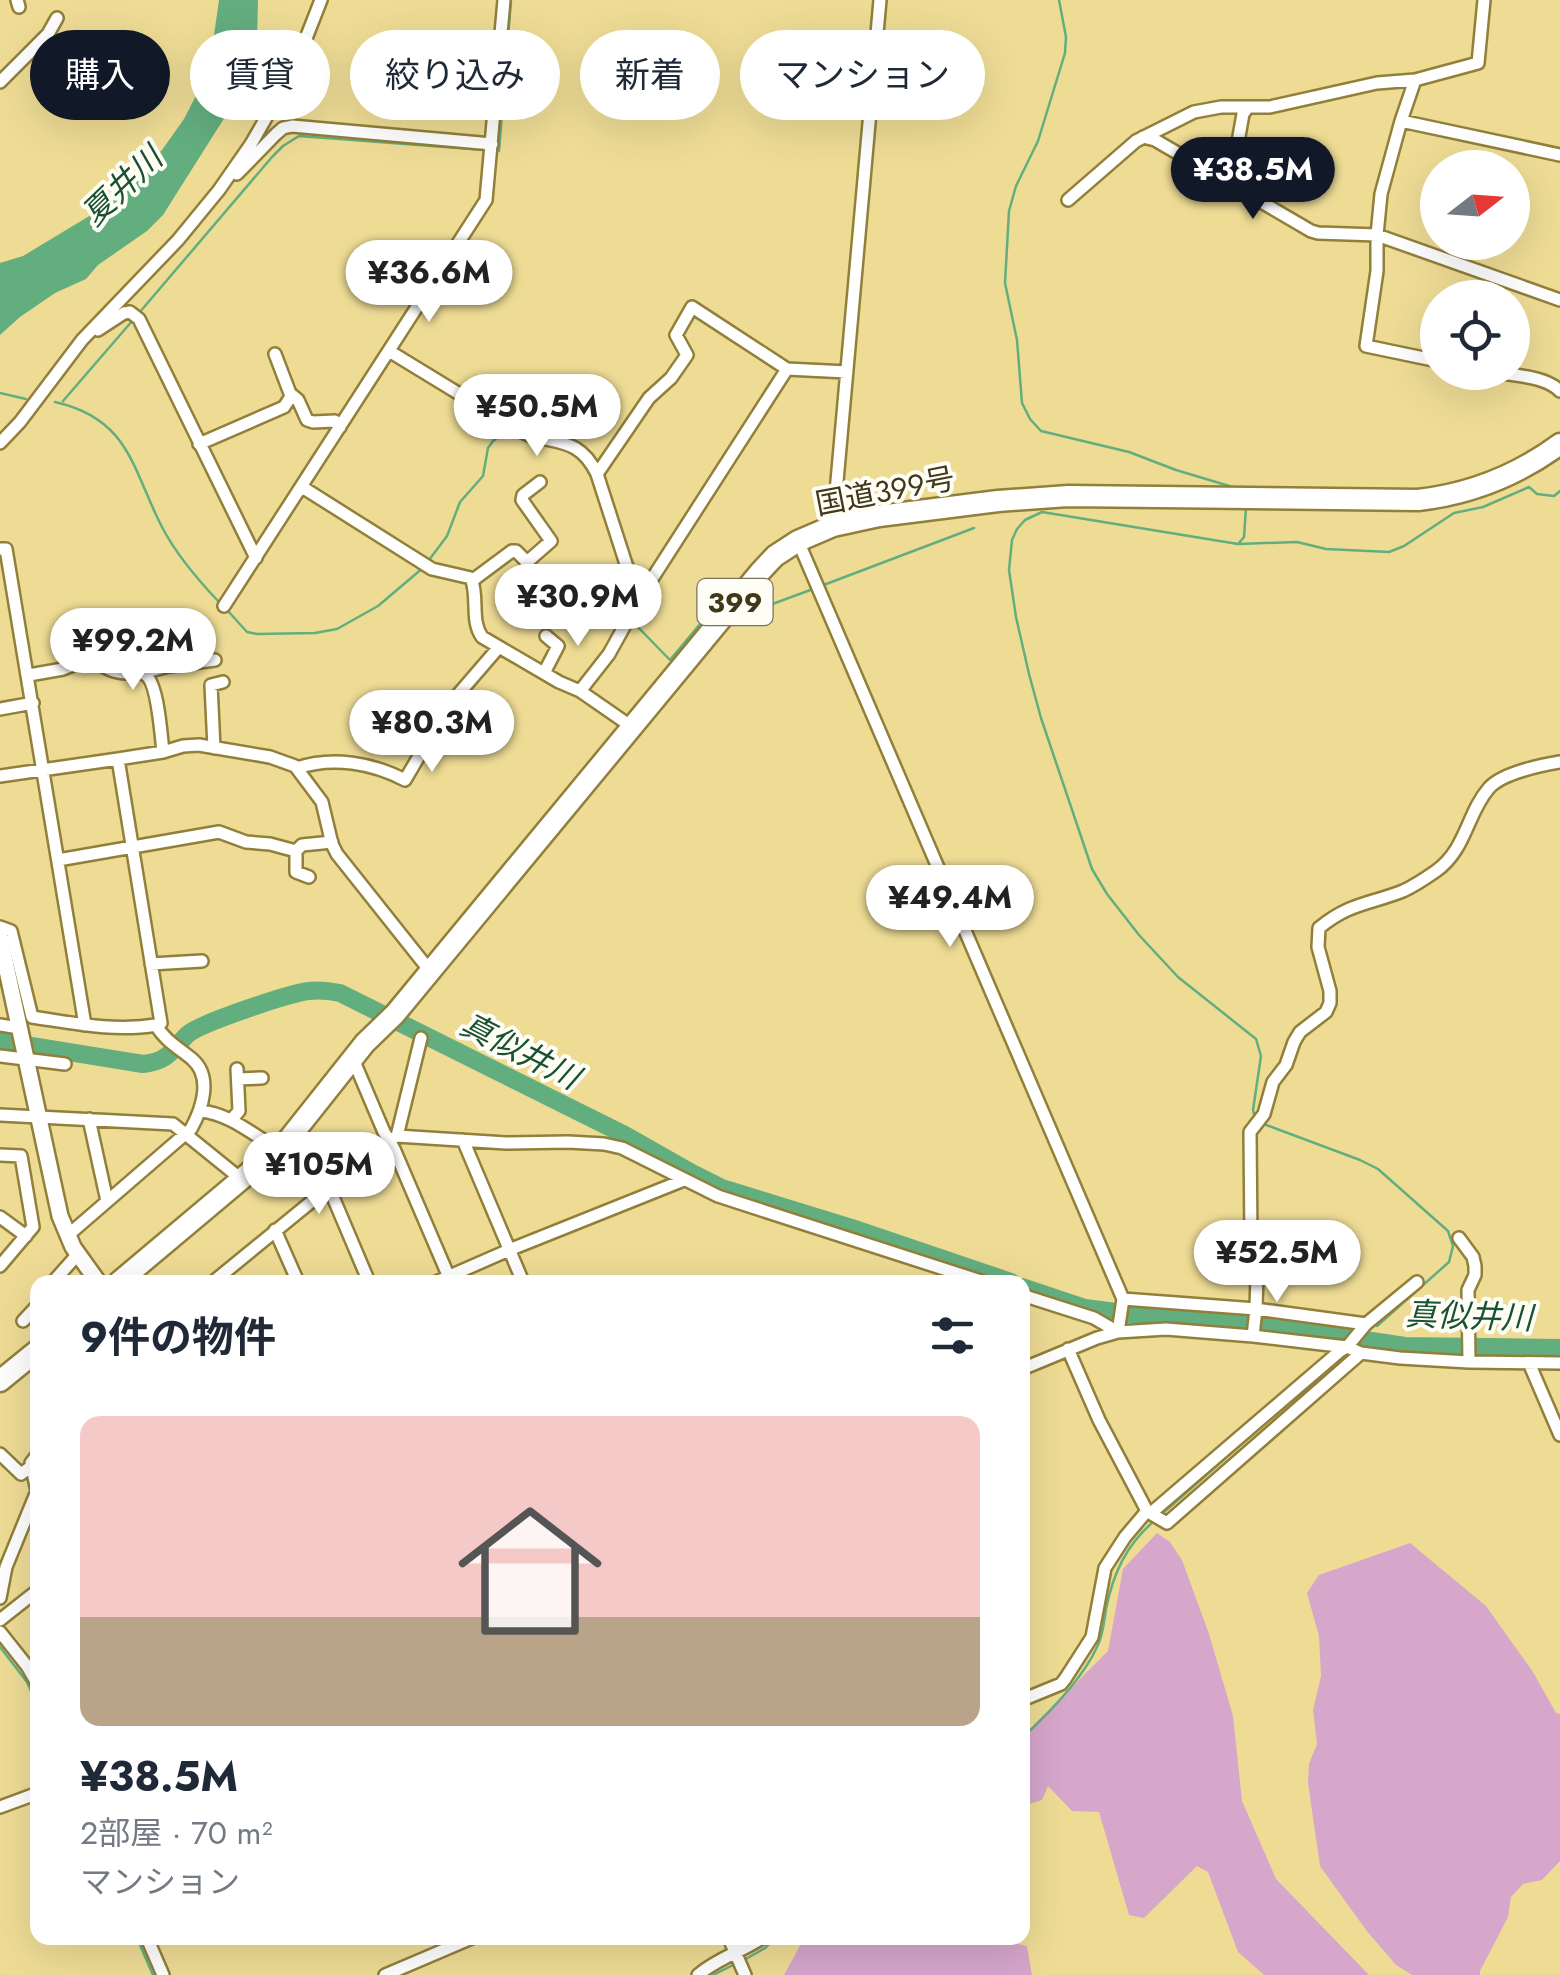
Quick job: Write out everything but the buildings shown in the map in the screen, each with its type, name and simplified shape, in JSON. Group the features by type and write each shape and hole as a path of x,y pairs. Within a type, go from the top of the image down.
{"highway":[{"name":"国道399号","path":"126,1275 283,1144 760,572 798,540 834,526 880,516 1068,496 1418,500 1449,496 1511,474 1560,444"},
{"path":"0,1380 30,1356"}],"street":[{"path":"0,443 82,340 178,240 219,190 294,69 321,0"},
{"path":"224,606 486,200 504,0"},
{"path":"834,526 880,0"},
{"path":"1068,200 1143,138 1194,112 1206,108 1270,106 1377,82 1415,80 1478,63 1484,0"},
{"path":"0,82 48,34 58,18"},
{"path":"1415,80 1381,194 1377,271 1366,346 1420,357"},
{"path":"1233,187 1240,130 1248,107"},
{"path":"1401,122 1560,155"},
{"path":"219,190 276,134 292,126 492,144"},
{"path":"1143,138 1155,140 1311,231 1377,236 1560,300"},
{"path":"597,474 649,398 661,389 686,355 676,335 692,307 787,369 846,372"},
{"path":"82,340 124,313 130,312 138,319 256,558"},
{"path":"389,351 520,431 572,446 588,460 597,474 626,564 641,596"},
{"path":"276,354 291,396 298,400 307,420 331,420 340,427"},
{"path":"580,691 609,654 641,596 787,369"},
{"path":"1530,378 1545,381 1560,391"},
{"path":"199,444 284,407 291,396"},
{"path":"473,580 512,552 526,562 551,541 522,500 540,482"},
{"path":"302,487 428,566 464,574 473,580"},
{"path":"798,540 1123,1301 1119,1329"},
{"path":"0,550 6,549 86,1025"},
{"path":"473,580 478,631 482,637 580,691 632,726"},
{"path":"544,672 558,646 546,636"},
{"path":"28,675 63,668 128,644 138,673 150,678 156,695 163,752"},
{"path":"297,768 322,763 372,765 405,780 449,704 499,647"},
{"path":"92,657 121,673 215,660"},
{"path":"214,748 211,684 223,682"},
{"path":"0,709 33,703"},
{"path":"0,776 118,760 183,746 270,756 297,768 322,802 332,842 344,864 430,971"},
{"path":"0,927 11,931 32,1017 126,1028 160,1022 118,760"},
{"path":"1253,1335 1257,1274 1251,1241 1250,1132 1300,1032 1326,1012 1330,1003 1318,946 1319,928 1357,904 1404,890 1440,869 1458,850 1490,786 1503,778 1560,762"},
{"path":"58,860 220,832 246,842 296,851"},
{"path":"296,851 302,846 332,842"},
{"path":"296,851 300,879"},
{"path":"0,938 57,1204 67,1236 93,1275"},
{"path":"151,964 202,961"},
{"path":"0,1025 19,1028"},
{"path":"67,1236 186,1134 201,1111 201,1073 194,1061 156,1025"},
{"path":"226,1275 275,1230 393,1138 421,1038"},
{"path":"359,1051 448,1275"},
{"path":"0,1056 65,1064"},
{"path":"231,1120 239,1111 238,1074 262,1078"},
{"path":"201,1111 283,1144 328,1188 366,1275"},
{"path":"0,1115 174,1124 241,1179"},
{"path":"89,1119 107,1201"},
{"path":"393,1138 568,1142 622,1148 718,1196 962,1275"},
{"path":"463,1140 519,1275"},
{"path":"0,1155 21,1156 33,1227 0,1266"},
{"path":"460,1275 509,1250 684,1180"},
{"path":"0,1218 26,1236"},
{"path":"275,1230 295,1275"},
{"path":"1459,1238 1475,1266 1468,1290 1469,1360"},
{"path":"59,1275 78,1254"},
{"path":"1030,1697 1060,1684 1092,1637 1105,1568 1125,1537 1418,1282"},
{"path":"1030,1298 1119,1329"},
{"path":"1123,1301 1256,1311 1365,1326"},
{"path":"24,1321 30,1314"},
{"path":"1030,1366 1119,1329 1253,1335 1348,1346 1361,1352 1560,1363"},
{"path":"1068,1349 1099,1420 1154,1515 1167,1523 1361,1352"},
{"path":"1528,1363 1560,1435"},
{"path":"0,1454 20,1474 30,1465"},
{"path":"0,1598 6,1568 30,1509"},
{"path":"0,1620 30,1596"},
{"path":"0,1632 30,1662"},
{"path":"0,1807 30,1795"},
{"path":"149,1945 163,1975"},
{"path":"385,1975 456,1945"},
{"path":"698,1975 718,1960 740,1963"}],"shaded area":[{"path":"219,0 258,0 257,30 215,30"},
{"path":"190,107 190,120 223,120 163,215 98,265 86,279 55,293 0,335 0,263 23,256 106,205 162,150"},
{"path":"1157,1533 1170,1542 1182,1560 1233,1716 1242,1801 1276,1879 1369,1975 1264,1975 1238,1952 1208,1872 1197,1866 1144,1918 1129,1915 1099,1812 1072,1811 1048,1786 1042,1800 1030,1804 1030,1729 1108,1651 1123,1569"},
{"path":"1410,1543 1486,1606 1560,1714 1560,1861 1542,1880 1523,1884 1511,1897 1508,1917 1480,1975 1412,1975 1396,1965 1320,1866 1308,1783 1309,1764 1317,1744 1313,1710 1321,1676 1319,1636 1307,1593 1319,1575"},
{"path":"800,1945 1022,1945 1027,1946 1032,1975 784,1975"}],"waterway":[{"path":"497,151 511,0"},
{"path":"1059,0 1065,53 1038,141 1016,186 1009,211 1005,283 1017,340 1022,403 1041,431 1129,452 1236,488"},
{"path":"139,313 272,157 299,136 485,150"},
{"path":"63,401 133,320"},
{"path":"0,393 26,399"},
{"path":"55,402 80,410 114,434 135,466 168,537 219,602"},
{"path":"429,560 447,536 460,502 483,476 493,441 509,433 527,442 561,448"},
{"path":"573,453 585,465"},
{"path":"1255,1118 1261,1056 1256,1039 1178,977 1139,935 1092,869 1041,718 1016,617 1009,570 1017,529 1042,512 1238,544 1297,542 1326,549 1389,552 1454,513 1483,507 1529,487 1537,494 1554,496 1560,491"},
{"path":"1239,543 1244,537 1246,508"},
{"path":"821,586 974,528"},
{"path":"621,566 617,596 625,614"},
{"path":"228,611 247,632 257,634 337,629 378,606 424,567"},
{"path":"737,614 813,589"},
{"path":"631,620 670,660 720,600 723,602"},
{"name":"真似井川","path":"0,1041 143,1064 165,1057 196,1029 246,1009 309,991 340,993 625,1135 722,1188 990,1275"},
{"path":"1261,1123 1378,1169 1448,1231 1453,1246 1449,1262 1377,1326"},
{"name":"真似井川","path":"1030,1290 1085,1308 1231,1320 1405,1346 1560,1348"},
{"path":"1163,1513 1334,1363"},
{"path":"1030,1730 1064,1696 1091,1659 1101,1638 1117,1572 1128,1550 1154,1521"},
{"path":"0,1647 30,1689"},
{"path":"140,1945 153,1975"},
{"path":"744,1960 768,1945"},
{"path":"713,1975 737,1963"}],"water label":[{"name":"夏井川","path":"122,186"}]}
